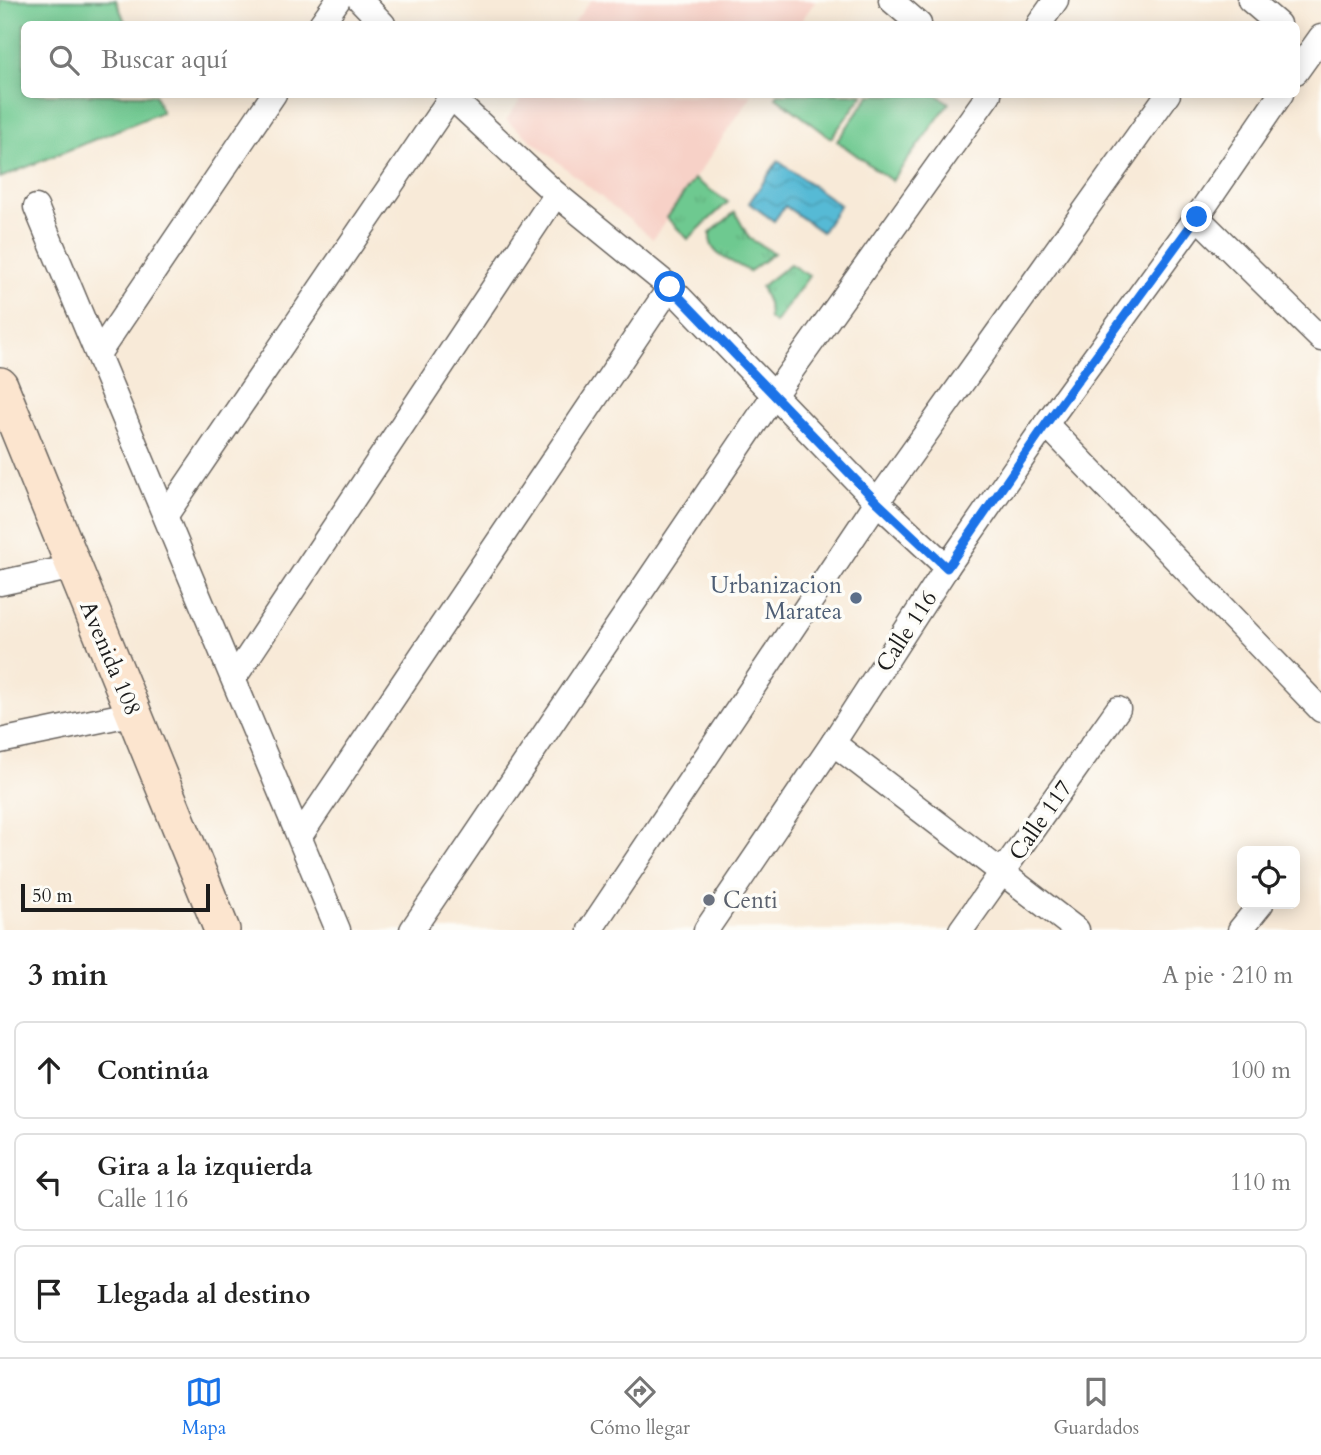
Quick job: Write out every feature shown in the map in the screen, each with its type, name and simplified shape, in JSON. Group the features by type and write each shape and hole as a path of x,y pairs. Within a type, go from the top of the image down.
{"street":[{"path":"323,21 338,0"},
{"path":"360,0 380,21"},
{"path":"891,0 916,21"},
{"path":"1041,21 1056,0"},
{"path":"1250,0 1274,21"},
{"path":"98,354 271,98"},
{"path":"166,515 449,98"},
{"path":"452,98 556,194 670,287 877,502 947,568"},
{"path":"412,930 774,395 986,98"},
{"path":"590,930 877,502 1165,98"},
{"name":"Calle 116","path":"706,930 1046,424 1197,217 1278,98"},
{"path":"234,678 556,194"},
{"path":"36,208 338,930"},
{"path":"1197,217 1321,340"},
{"path":"300,836 670,287"},
{"name":"Avenida 108","path":"1,392 222,930"},
{"path":"1046,424 1321,709"},
{"path":"0,583 74,567"},
{"name":"Calle 117","path":"961,930 1118,709"},
{"path":"0,741 135,713"},
{"path":"833,743 1077,930"},
{"path":"1240,930 1258,909"}],"shaded area":[{"path":"591,0 816,0 801,21 575,21"},
{"path":"522,98 750,98 653,239 506,120"}],"green space":[{"path":"0,0 116,0 125,21 21,21 21,98 156,98 162,112 0,178"},
{"path":"777,98 861,98 831,138"},
{"path":"868,98 942,98 949,103 892,181 837,141"},
{"path":"694,179 728,202 688,239 667,218"},
{"path":"735,212 749,238 774,253 749,272 723,257 710,241 710,233"},
{"path":"790,264 809,276 775,323 769,319 768,303 761,287"}],"water":[{"path":"778,161 840,205 822,232 785,206 774,221 749,203"}],"place":[{"name":"Urbanizacion Maratea","path":"856,598"},
{"name":"Centi","path":"709,900"}],"route":[{"path":"670,287 877,502 947,568 1046,424 1197,217"}]}
